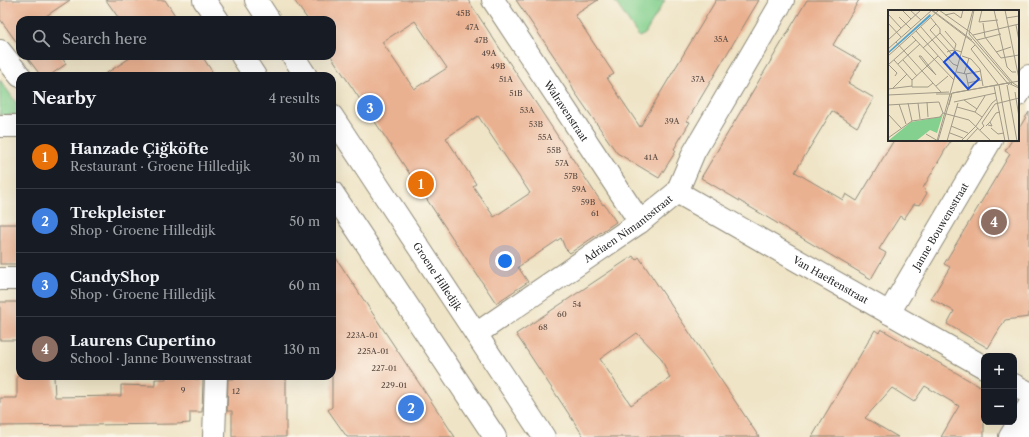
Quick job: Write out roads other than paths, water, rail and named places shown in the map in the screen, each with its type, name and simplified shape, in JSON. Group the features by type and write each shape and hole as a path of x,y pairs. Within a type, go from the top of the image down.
{"street":[{"path":"204,0 215,16"},
{"path":"256,0 266,16"},
{"name":"Walravenstraat","path":"493,0 640,222"},
{"name":"Adriaen Nimantsstraat","path":"476,334 640,222 677,192 694,152 783,0"},
{"path":"0,50 17,72"},
{"path":"245,60 252,72"},
{"path":"295,60 303,72"},
{"path":"1019,93 1029,76"},
{"name":"Groene Hilledijk","path":"336,122 544,437"},
{"path":"0,126 16,126"},
{"name":"Janne Bouwensstraat","path":"889,313 990,141"},
{"name":"Van Haeftenstraat","path":"677,192 981,365"},
{"path":"336,204 495,437"},
{"path":"0,279 16,278"},
{"path":"214,437 216,380"},
{"path":"1017,387 1029,393"},
{"path":"1010,437 1029,406"}],"place":[{"name":"CandyShop","path":"370,108"},
{"name":"Hanzade Çiğköfte","path":"421,184"},
{"name":"Laurens Cupertino","path":"994,222"},
{"name":"Trekpleister","path":"411,408"}]}
